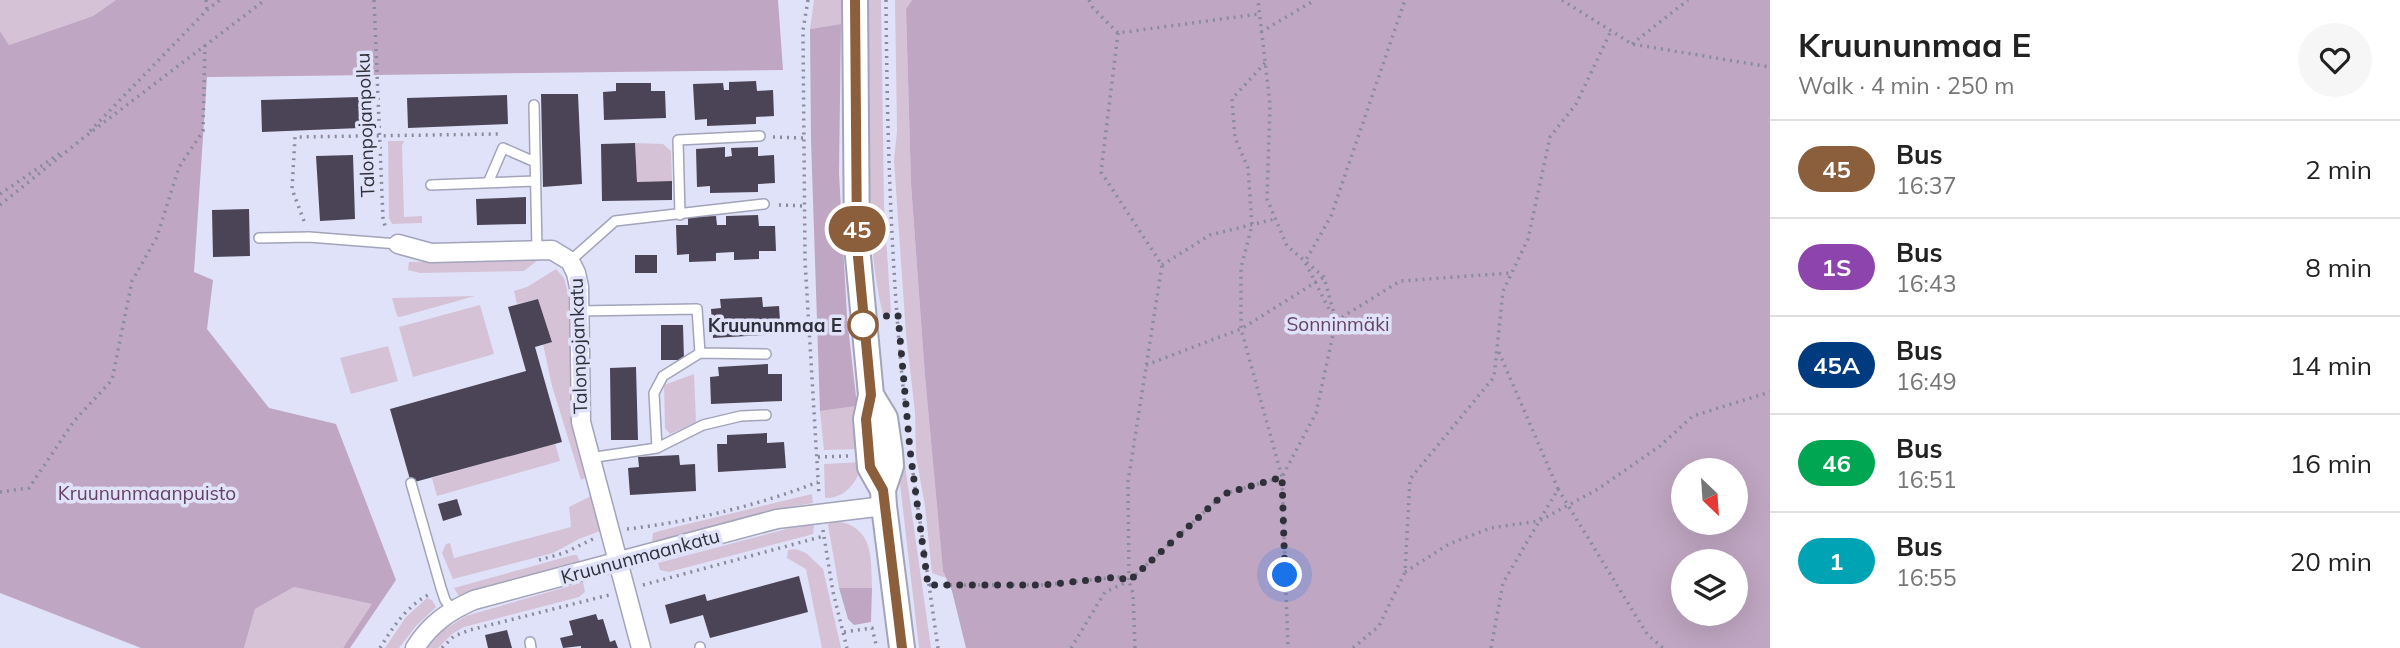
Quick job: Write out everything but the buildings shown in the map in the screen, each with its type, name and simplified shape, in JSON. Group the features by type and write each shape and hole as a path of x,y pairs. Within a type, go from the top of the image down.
{"main road":[{"path":"855,0 857,246 871,395 885,418 890,452 891,466 884,498 902,648"}],"street":[{"name":"Talonpojankatu","path":"398,244 431,253 552,250 570,261 576,272 579,312 581,422 640,648"},
{"name":"Kruununmaankatu","path":"415,648 423,635 452,610 474,600 778,519 884,498"}],"lane":[{"path":"534,105 537,249"},
{"path":"680,215 678,140 760,136"},
{"path":"488,183 503,148 535,162"},
{"path":"431,185 535,181"},
{"path":"570,261 615,221 764,204"},
{"path":"259,238 309,237 398,244"},
{"path":"579,312 697,309 700,353"},
{"path":"657,448 654,393 663,376 700,353 766,354"},
{"path":"589,458 657,448 703,425 741,416 766,415"},
{"path":"411,483 441,588 452,610"}],"path":[{"path":"206,0 206,10"},
{"path":"0,194 82,139 206,10 220,0"},
{"path":"0,205 265,0"},
{"name":"Talonpojanpolku","path":"374,0 383,219 387,231 398,244"},
{"path":"807,0 803,30 805,261 820,512 833,592 848,648"},
{"path":"886,0 887,124 900,359 906,417"},
{"path":"1091,0 1093,8 1118,33"},
{"path":"1071,648 1105,592 1129,581 1224,494 1282,477 1316,413 1336,321 1324,277 1287,246 1267,199 1270,104 1258,0"},
{"path":"1261,32 1315,0"},
{"path":"1305,262 1331,216 1405,0"},
{"path":"1562,0 1632,44 1770,67"},
{"path":"1632,44 1688,0"},
{"path":"1118,33 1259,14"},
{"path":"1353,648 1379,626 1405,572 1410,479 1494,377 1503,290 1528,239 1550,137 1576,104 1611,31"},
{"path":"1118,33 1101,172 1162,265 1128,482 1129,581 1133,593 1135,648"},
{"path":"0,492 29,488 74,421 112,380 132,281 157,237 179,167 203,131 205,45"},
{"path":"1265,63 1233,99 1235,138 1248,168 1252,225 1241,268 1241,329 1282,477 1288,648"},
{"path":"309,237 292,189 295,137 380,138 498,134 503,148"},
{"path":"760,136 804,138"},
{"path":"764,204 805,206"},
{"path":"1162,265 1210,235 1275,219"},
{"path":"1305,262 1336,321"},
{"path":"1336,321 1400,281 1512,273"},
{"path":"1146,365 1241,329 1324,277"},
{"path":"886,316 898,315"},
{"path":"1497,349 1558,489 1647,634 1663,648"},
{"path":"890,360 900,359"},
{"path":"1405,572 1449,544 1491,528 1539,521 1598,489 1660,446 1693,416 1770,392"},
{"path":"912,462 938,648"},
{"path":"1491,648 1503,583 1558,489"},
{"path":"928,585 1044,585 1118,577 1129,581"},
{"path":"844,632 872,628 877,648"}],"shaded area":[{"path":"0,0 116,0 93,16 9,45 0,31"},
{"path":"814,0 841,0 841,24 810,29"},
{"path":"868,0 881,0 884,207 891,313 883,315 875,275 870,196"},
{"path":"895,0 912,0 906,9 911,184 925,376 943,570 946,578 932,573 925,506 916,456 915,412 906,334 894,160 897,131"},
{"path":"388,141 404,141 404,217 422,216 422,223 392,224 389,218"},
{"path":"635,143 663,144 671,151 672,181 637,182"},
{"path":"538,260 524,271 420,273 408,270 409,262"},
{"path":"556,269 564,278 569,297 572,425 585,478 581,480 552,386 543,344 552,341 538,299 517,304 514,291 527,287"},
{"path":"475,296 400,317 397,316 392,298"},
{"path":"480,305 494,354 413,377 399,327"},
{"path":"388,346 398,381 351,394 340,358"},
{"path":"694,374 696,422 670,434 665,428 664,385"},
{"path":"857,406 860,449 824,450 820,411"},
{"path":"555,443 560,461 437,496 432,478"},
{"path":"897,458 904,458 931,648 919,648"},
{"path":"862,462 858,476 850,488 832,498 825,498 824,464"},
{"path":"812,494 813,503 772,510 652,542 653,533 659,531"},
{"path":"591,496 600,531 553,553 453,579 442,553 446,544 450,543 454,558 571,527 569,507"},
{"path":"836,521 848,524 864,537 870,555 872,588 839,588 828,525"},
{"path":"814,524 813,534 669,572 660,570 658,563 794,527"},
{"path":"796,549 806,553 823,569 841,648 822,648 806,569 787,558 788,550"},
{"path":"577,555 580,562 459,596 454,588"},
{"path":"583,582 585,592 579,597 464,627 438,648 427,648 442,631 466,616"},
{"path":"294,587 373,604 343,648 244,648 255,609"},
{"path":"427,598 432,600 436,607 416,626 399,648 385,648 406,617"}],"green space":[{"name":"Kruununmaanpuisto","path":"116,0 778,0 783,70 207,77 194,272 213,280 207,329 269,408 336,424 396,580 350,648 343,648 372,604 294,587 255,609 244,648 141,648 0,593 0,31 9,45 93,16"},
{"name":"Sonninmäki","path":"912,0 1770,0 1770,648 966,648 952,591 943,571 911,184 906,9"},
{"path":"841,24 839,173 847,317 857,406 820,411 810,29"},
{"path":"839,588 872,588 871,622 854,625 848,619"}],"bus line":[{"name":"45","path":"855,0 857,246 871,395 866,419 870,467 883,490 902,648"}],"place":[{"name":"Kruununmaa E","path":"863,325"}],"route":[{"path":"863,325 886,316 898,315 910,450 928,585 1044,585 1118,577 1129,581 1224,494 1282,477 1285,575"}]}
